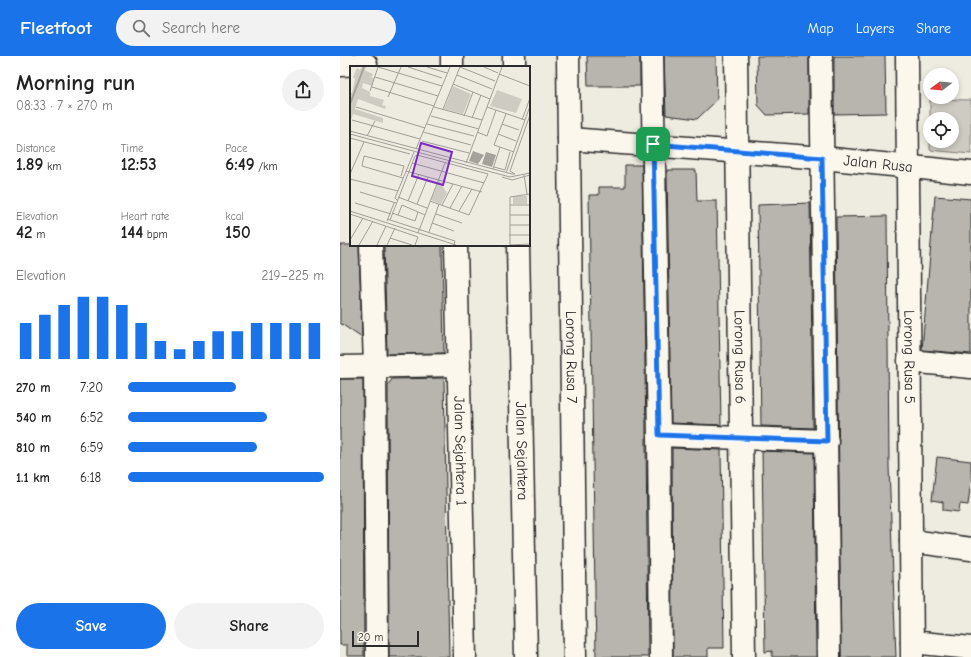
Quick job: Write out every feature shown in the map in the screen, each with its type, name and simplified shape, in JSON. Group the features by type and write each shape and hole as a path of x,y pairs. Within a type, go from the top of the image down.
{"street":[{"name":"Lorong Rusa 7","path":"568,56 575,657"},
{"path":"652,56 659,435 661,657"},
{"name":"Lorong Rusa 6","path":"736,56 744,657"},
{"path":"821,56 829,657"},
{"name":"Lorong Rusa 5","path":"907,56 912,649"},
{"path":"340,65 366,62"},
{"name":"Jalan Rusa","path":"569,139 653,144 822,158 971,173"},
{"path":"371,246 375,366 377,657"},
{"name":"Jalan Sejahtera 1","path":"456,246 465,657"},
{"name":"Jalan Sejahtera","path":"518,246 526,657"},
{"path":"909,361 971,367"},
{"path":"340,367 459,365"},
{"path":"659,435 827,441"},
{"path":"911,541 971,548"},
{"path":"912,649 971,648"}],"shaded area":[{"path":"959,100 971,100 971,154 930,150 930,148 959,148 959,112 930,112 930,104 959,104"}],"building":[{"path":"587,56 640,56 640,86 588,86"},
{"path":"664,56 716,56 717,100 697,119 666,115"},
{"path":"757,56 809,56 809,114 767,115 758,105"},
{"path":"834,56 885,56 886,113 834,114"},
{"path":"625,165 642,165 648,657 596,657 589,195 599,195 599,187 625,187"},
{"path":"667,170 696,170 697,201 717,201 721,425 671,423"},
{"path":"935,196 971,199 971,354 922,350"},
{"path":"810,203 813,428 761,426 758,205"},
{"path":"887,216 889,466 896,657 841,657 836,217"},
{"path":"340,245 359,246 362,338 340,323"},
{"path":"384,246 442,246 444,353 387,354"},
{"path":"444,378 449,657 389,657 388,385 392,379"},
{"path":"340,379 363,379 364,656 347,656 347,645 340,645"},
{"path":"672,448 721,450 724,648 708,648 708,657 673,657"},
{"path":"762,451 814,453 816,657 772,657 772,651 765,652"},
{"path":"937,457 971,461 971,480 968,505 960,504 959,512 943,510 943,502 932,500"}],"route":[{"path":"653,144 822,158 827,441 659,435 653,144"}]}
